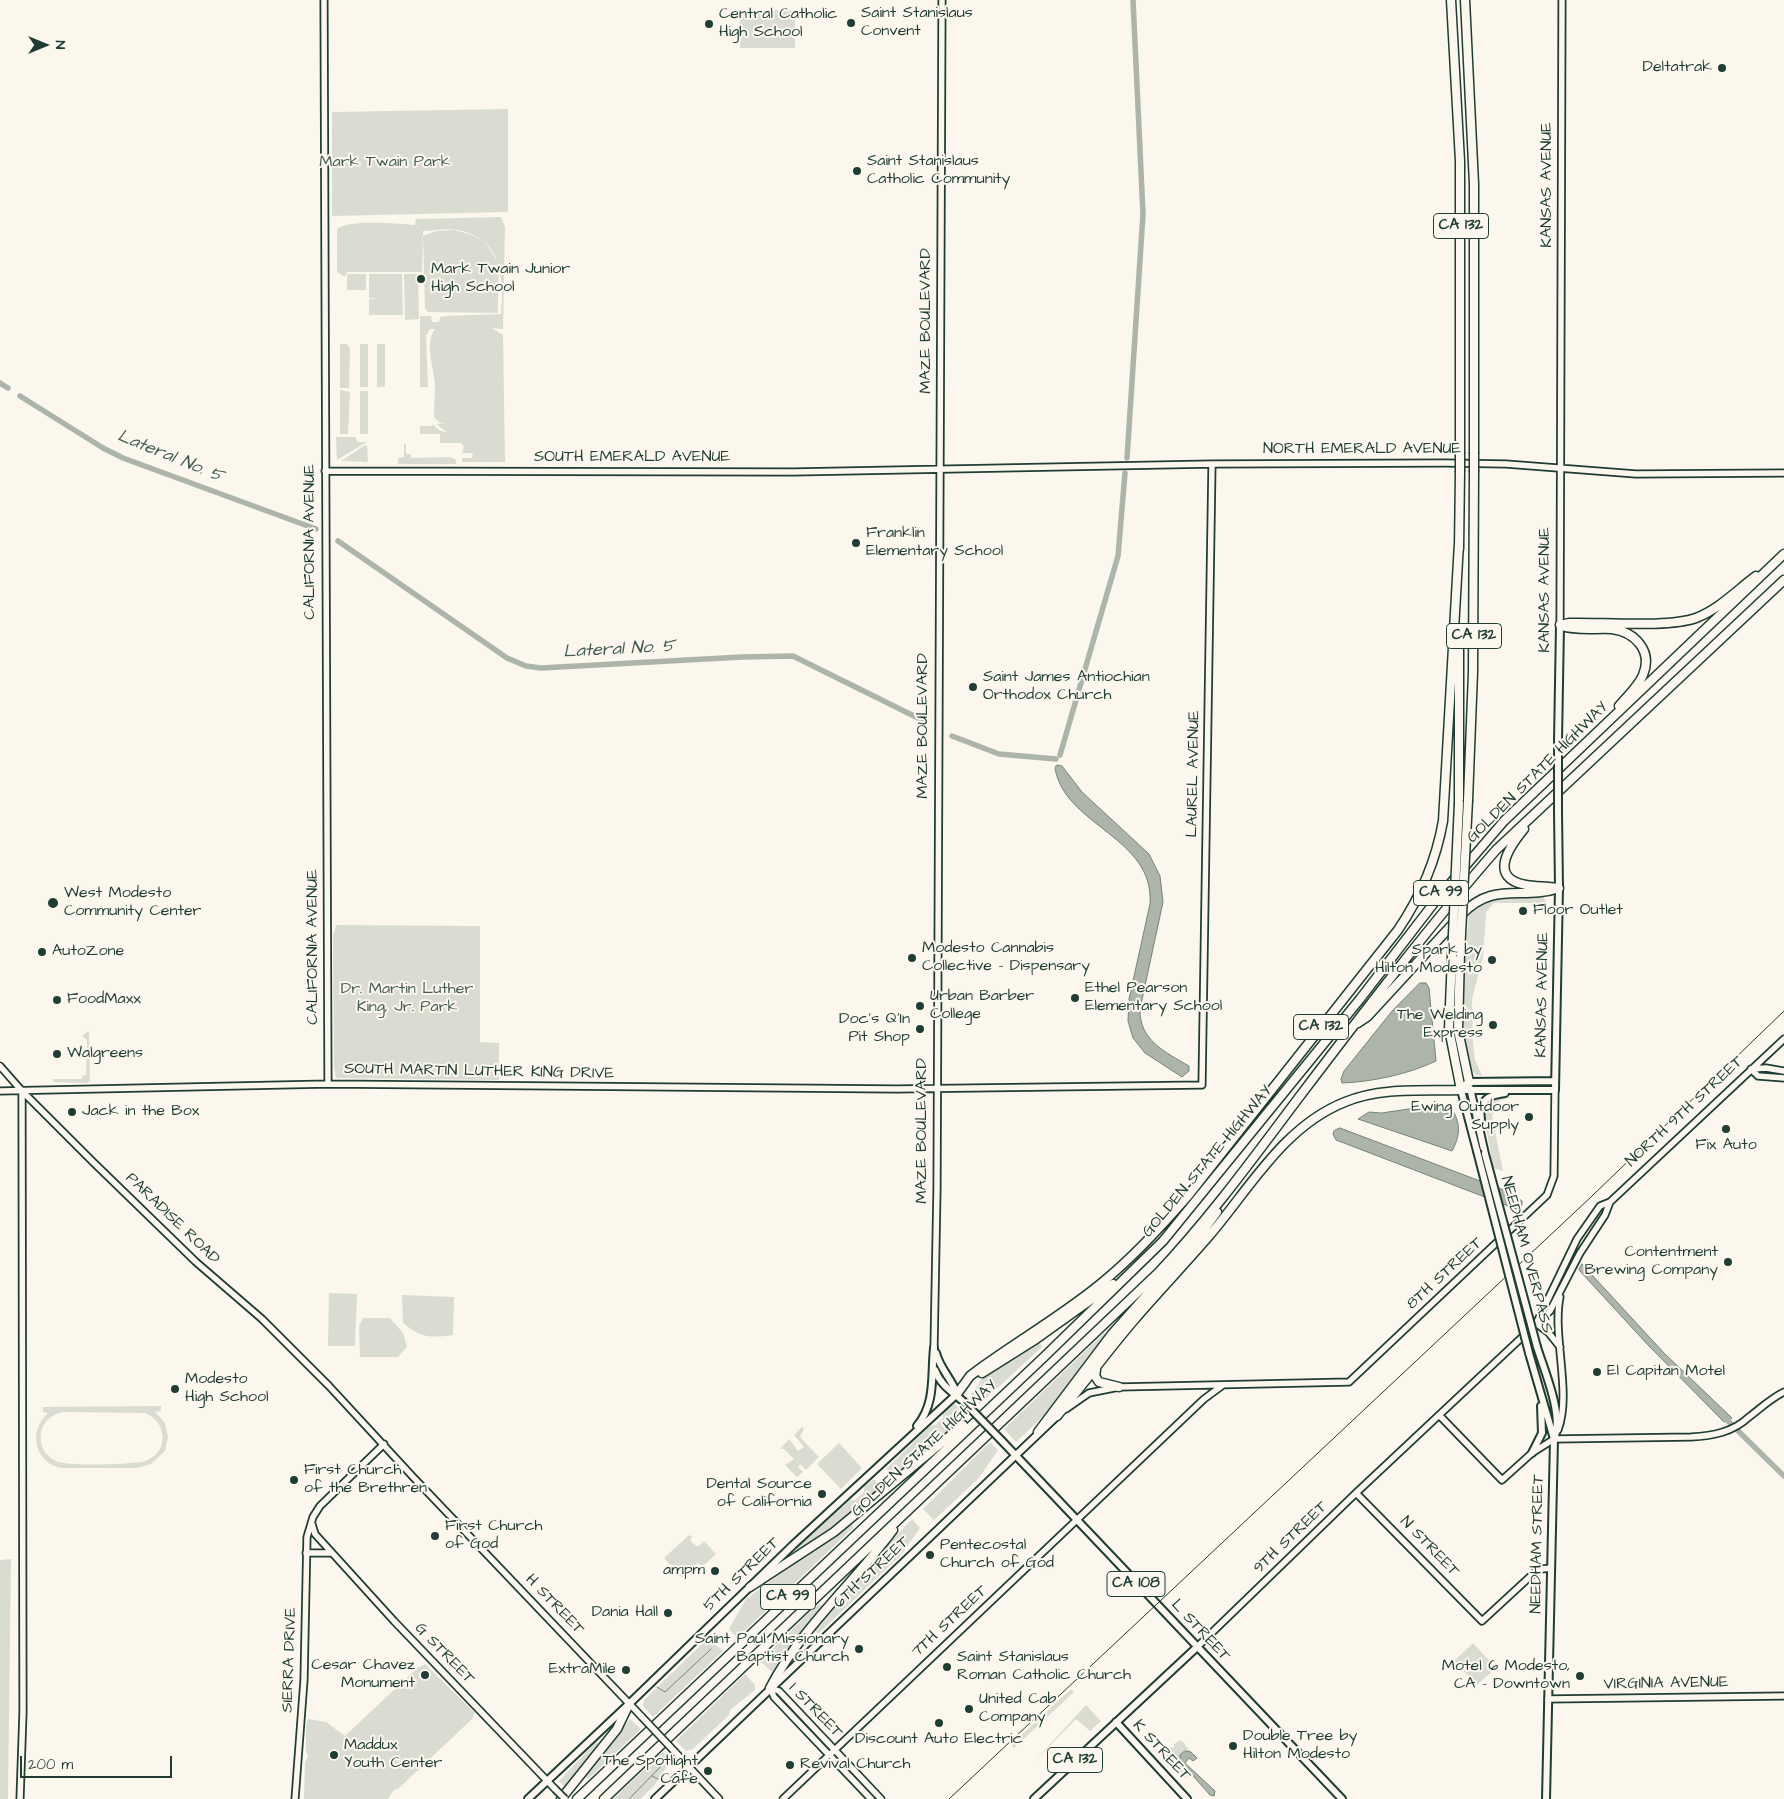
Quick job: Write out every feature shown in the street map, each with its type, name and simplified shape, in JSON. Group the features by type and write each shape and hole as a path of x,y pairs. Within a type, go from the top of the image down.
{"highway":[{"name":"CA 132","path":"957,1394 970,1376 1069,1308 1104,1281 1159,1229 1187,1197 1398,930 1412,907 1433,863 1444,810 1459,544 1460,161 1451,0"},
{"name":"CA 132","path":"1464,0 1474,184 1473,672 1457,1025 1469,1086"},
{"path":"1056,1416 1097,1368 1135,1318 1209,1236 1283,1145 1302,1126 1332,1108 1360,1097 1396,1092 1461,1090 1449,1034 1458,803 1459,544"},
{"path":"1560,625 1569,622 1678,622 1697,618 1714,608 1784,554"},
{"name":"GOLDEN STATE HIGHWAY","path":"577,1799 1136,1267 1194,1205 1450,883 1504,821 1784,554"},
{"name":"GOLDEN STATE HIGHWAY","path":"604,1799 1158,1273 1197,1230 1353,1027 1463,888 1496,850 1784,580"},
{"path":"1560,625 1568,628 1624,632 1639,641 1645,653 1645,669 1642,677 1597,732"},
{"path":"1552,796 1506,852 1504,862 1506,872 1514,882 1528,886 1559,888"},
{"path":"1353,1027 1367,1018 1461,914 1474,903 1502,893 1548,892 1559,888"},
{"path":"1038,1432 1112,1334 1211,1222 1236,1180"},
{"path":"957,1394 986,1371 1059,1324 1136,1267"},
{"path":"1097,1368 1094,1376 1097,1381 1119,1387"},
{"path":"750,1587 834,1532 1001,1396"},
{"path":"770,1688 788,1659 833,1600 883,1543 904,1515"},
{"path":"561,1799 617,1729 629,1704"}],"main road":[{"name":"KANSAS AVENUE","path":"1554,1090 1559,888 1558,740 1560,625"},
{"path":"1461,1090 1469,1086 1555,1081"},
{"path":"1469,1086 1508,1091 1554,1090"},
{"name":"NEEDHAM OVERPASS","path":"1469,1086 1485,1154 1555,1407 1555,1436"},
{"name":"NEEDHAM OVERPASS","path":"1461,1090 1529,1354 1555,1436"},
{"path":"1479,1128 1483,1102 1490,1096 1508,1091"},
{"name":"L STREET","path":"934,1348 941,1368 954,1386 957,1394 1078,1520 1196,1648 1342,1799"},
{"name":"MAZE BOULEVARD","path":"903,1442 928,1409 934,1366 934,1348"},
{"name":"L STREET","path":"934,1366 942,1383 949,1391 957,1394"},
{"path":"1532,1453 1539,1442 1543,1429 1536,1378"},
{"name":"5TH STREET","path":"528,1799 903,1442 957,1394"},
{"name":"6TH STREET","path":"655,1799 1056,1416"},
{"name":"NEEDHAM STREET","path":"1546,1799 1555,1436"},
{"name":"9TH STREET","path":"1034,1799 1196,1648"},
{"name":"K STREET","path":"1116,1722 1187,1799"}],"street":[{"name":"CALIFORNIA AVENUE","path":"324,0 328,1084"},
{"name":"MAZE BOULEVARD","path":"934,1348 942,0"},
{"name":"KANSAS AVENUE","path":"1560,625 1562,0"},
{"name":"NORTH EMERALD AVENUE","path":"940,469 1212,464 1506,464 1636,474 1784,473"},
{"name":"LAUREL AVENUE","path":"1202,1085 1212,464"},
{"name":"SOUTH EMERALD AVENUE","path":"325,471 660,473 940,469"},
{"name":"NORTH 9TH STREET","path":"1537,1324 1577,1239 1600,1206 1610,1202 1783,1039"},
{"name":"PARADISE ROAD","path":"0,1066 22,1091 178,1245 262,1319 329,1386"},
{"path":"1751,1069 1766,1068 1784,1071"},
{"path":"1751,1069 1758,1076 1784,1078"},
{"name":"SOUTH MARTIN LUTHER KING DRIVE","path":"0,1091 328,1084 937,1089 1202,1085"},
{"name":"KANSAS AVENUE","path":"1553,1181 1554,1090"},
{"path":"20,1799 23,1712 22,1091"},
{"name":"8TH STREET","path":"1349,1382 1531,1212 1547,1195 1553,1181"},
{"name":"NORTH 9TH STREET","path":"1561,1292 1580,1253 1605,1215 1610,1202"},
{"name":"9TH STREET","path":"1196,1648 1356,1493 1537,1324 1550,1311 1561,1292"},
{"name":"NEEDHAM STREET","path":"1555,1436 1561,1411 1558,1310 1561,1292"},
{"path":"1537,1324 1548,1332 1560,1347"},
{"name":"6TH STREET","path":"1056,1416 1089,1393 1119,1387 1349,1382"},
{"name":"7TH STREET","path":"783,1799 1204,1399 1225,1384"},
{"name":"H STREET","path":"329,1386 719,1799"},
{"path":"1439,1415 1502,1480 1532,1453 1555,1436 1701,1437 1729,1430 1784,1392"},
{"name":"SIERRA DRIVE","path":"295,1799 304,1680 307,1537 320,1506 384,1444"},
{"name":"N STREET","path":"1356,1493 1482,1621 1537,1571 1551,1568"},
{"name":"G STREET","path":"312,1522 315,1534 331,1553 423,1652 565,1799"},
{"path":"306,1553 331,1553"},
{"name":"I STREET","path":"770,1688 779,1691 881,1799"},
{"name":"I STREET","path":"770,1688 774,1697 871,1799"},
{"name":"VIRGINIA AVENUE","path":"1548,1699 1784,1696"}],"green space":[{"path":"795,10 795,48 740,48 740,11"},
{"name":"Mark Twain Park","path":"508,109 508,212 332,216 332,112"},
{"path":"501,217 505,227 503,329 492,328 503,335 505,462 462,462 462,458 471,458 473,456 472,453 462,453 464,447 461,443 440,443 440,434 420,434 420,426 432,426 433,424 440,431 447,432 436,424 447,423 440,423 434,417 435,385 430,356 430,342 435,329 430,329 426,336 428,387 420,387 420,316 431,316 432,322 439,322 440,317 446,316 501,314 502,287 497,261 483,241 471,234 448,229 423,231 422,272 347,272 345,277 337,272 337,229 343,226 363,223 415,225 416,219"},
{"path":"454,230 472,235 484,242 492,250 497,260 499,271 498,313 428,312 425,309 423,236 436,231"},
{"path":"347,274 366,274 366,290 347,290"},
{"path":"369,274 402,274 403,315 369,315 369,299 380,299 369,298"},
{"path":"404,274 418,274 419,319 405,320"},
{"path":"340,344 347,344 350,348 349,388 340,388"},
{"path":"360,344 368,344 368,387 360,387"},
{"path":"377,344 385,344 385,387 377,387"},
{"path":"340,390 350,392 348,434 340,434"},
{"path":"360,391 368,391 368,434 360,434"},
{"path":"336,437 356,437 357,442 367,442 337,460"},
{"path":"404,444 406,444 406,454 411,454 411,458 451,457 456,460 456,464 398,464 398,458 404,457"},
{"path":"365,445 367,446 368,462 341,461"},
{"path":"1543,896 1547,903 1494,903 1486,912 1483,957 1472,999 1475,1060 1482,1076 1477,1076 1470,1065 1464,1024 1469,912 1477,906 1495,899"},
{"name":"Dr. Martin Luther King, Jr. Park","path":"336,925 480,926 480,1042 499,1043 499,1080 336,1078 334,1068 333,936"},
{"path":"89,1031 90,1081 87,1083 53,1082 53,1079 82,1079 83,1075 86,1075 87,1040 82,1036"},
{"path":"1499,1097 1514,1097 1501,1100 1494,1105 1495,1111 1492,1116 1503,1171 1493,1168 1484,1114 1489,1102"},
{"path":"329,1293 357,1294 355,1346 328,1346"},
{"path":"402,1295 454,1297 453,1335 426,1336 415,1332 403,1323"},
{"path":"363,1318 390,1318 403,1333 407,1347 398,1357 360,1357 359,1326"},
{"path":"1104,1333 1107,1336 1054,1406 1016,1442 1004,1429"},
{"path":"1039,1342 1042,1347 980,1404 971,1394 981,1380"},
{"path":"954,1403 967,1416 894,1478 886,1469 930,1426 935,1425 943,1418 943,1412"},
{"path":"161,1406 161,1411 155,1412 165,1423 168,1437 165,1451 151,1464 138,1468 61,1468 52,1465 40,1453 37,1445 38,1428 48,1413 43,1412 43,1407","holes":["62,1412 145,1413 159,1424 163,1439 157,1453 151,1459 142,1462 123,1464 63,1463 52,1459 42,1446 41,1433 46,1422 54,1415"]},
{"path":"802,1427 804,1429 800,1437 819,1457 806,1470 800,1464 798,1467 803,1472 797,1477 785,1465 794,1459 784,1449 780,1449 789,1439 798,1451 804,1447 794,1435"},
{"path":"990,1442 998,1450 979,1478 934,1520 923,1509"},
{"path":"839,1443 862,1468 841,1489 817,1464"},
{"path":"874,1479 883,1488 833,1529 789,1558 787,1556 850,1500 855,1500 864,1492 864,1487"},
{"path":"912,1519 920,1528 902,1554 818,1634 814,1630 855,1579"},
{"path":"850,1523 854,1527 737,1638 729,1629 746,1599"},
{"path":"689,1535 692,1537 690,1540 696,1546 699,1546 704,1541 716,1554 702,1567 698,1563 682,1577 679,1575 688,1570 685,1566 675,1570 664,1558"},
{"path":"11,1559 8,1799 0,1799 0,1560"},
{"path":"819,1603 823,1608 772,1672 760,1661"},
{"path":"704,1642 714,1643 723,1651 653,1717 643,1706 644,1700"},
{"path":"1473,1643 1496,1668 1477,1685 1454,1661"},
{"path":"425,1664 475,1713 472,1719 399,1788 394,1790 388,1799 304,1799 305,1763 308,1756 306,1751 306,1726 308,1719 326,1722 345,1736 416,1669"},
{"path":"745,1674 755,1685 755,1690 730,1710 729,1715 693,1749 686,1751 676,1741"},
{"path":"1071,1689 1074,1692 1013,1749 1012,1744"},
{"path":"1086,1705 1101,1721 1090,1731 1076,1719 1031,1765"},
{"path":"630,1719 641,1729 588,1779 584,1775"},
{"path":"1181,1740 1193,1754 1185,1751 1181,1753 1180,1761 1191,1773 1185,1778 1156,1751 1167,1747 1174,1748 1174,1744"},
{"path":"596,1742 599,1745 566,1788 559,1781"},
{"path":"663,1752 671,1760 654,1786 640,1799 613,1799"}],"shaded area":[{"path":"1057,765 1062,766 1082,792 1149,854 1160,876 1163,902 1140,1009 1141,1020 1144,1029 1155,1044 1189,1066 1189,1071 1182,1077 1145,1053 1133,1038 1128,1021 1129,999 1150,904 1148,881 1139,863 1125,847 1074,804 1062,788 1055,768"},
{"path":"1420,983 1426,983 1429,988 1436,1061 1414,1070 1390,1076 1342,1083 1341,1079 1344,1071 1393,1010"},
{"path":"1436,1105 1450,1107 1458,1123 1457,1139 1452,1151 1358,1119 1369,1112 1381,1113"},
{"path":"1340,1128 1509,1192 1522,1201 1522,1205 1516,1209 1336,1140 1333,1134 1334,1131"},
{"path":"1582,1264 1664,1353 1732,1418 1724,1422 1647,1344 1579,1270"},
{"path":"1185,1751 1191,1752 1197,1758 1193,1761 1189,1758 1185,1763 1215,1791 1214,1796 1210,1795 1180,1761 1180,1755"}],"waterway":[{"path":"1127,458 1143,214 1133,0"},
{"name":"Lateral No. 5","path":"0,383 8,388"},
{"name":"Lateral No. 5","path":"20,396 103,448 123,458 316,529"},
{"path":"1060,755 1118,556 1125,473"},
{"name":"Lateral No. 5","path":"338,541 507,658 526,666 541,668 793,656 924,721"},
{"path":"952,736 999,754 1056,759"},
{"path":"1723,1416 1784,1476"},
{"path":"657,1687 665,1692 711,1649"},
{"path":"629,1799 667,1760"},
{"path":"652,1776 658,1779"}],"railway":[{"path":"949,1799 1592,1196 1784,1011"}],"place":[{"name":"Saint Stanislaus Convent","path":"851,23"},
{"name":"Central Catholic High School","path":"709,24"},
{"name":"Deltatrak","path":"1722,68"},
{"name":"Saint Stanislaus Catholic Community","path":"857,171"},
{"name":"Mark Twain Junior High School","path":"421,279"},
{"name":"Franklin Elementary School","path":"856,543"},
{"name":"Saint James Antiochian Orthodox Church","path":"973,687"},
{"name":"West Modesto Community Center","path":"53,903"},
{"name":"Floor Outlet","path":"1523,911"},
{"name":"AutoZone","path":"42,952"},
{"name":"Modesto Cannabis Collective - Dispensary","path":"912,958"},
{"name":"Spark by Hilton Modesto","path":"1492,960"},
{"name":"Ethel Pearson Elementary School","path":"1075,998"},
{"name":"FoodMaxx","path":"57,1000"},
{"name":"Urban Barber College","path":"920,1006"},
{"name":"The Welding Express","path":"1493,1025"},
{"name":"Doc's Q'In Pit Shop","path":"920,1029"},
{"name":"Walgreens","path":"57,1054"},
{"name":"Jack in the Box","path":"72,1112"},
{"name":"Ewing Outdoor Supply","path":"1529,1117"},
{"name":"Fix Auto","path":"1726,1129"},
{"name":"Contentment Brewing Company","path":"1728,1262"},
{"name":"El Capitan Motel","path":"1597,1372"},
{"name":"Modesto High School","path":"175,1389"},
{"name":"First Church of the Brethren","path":"294,1480"},
{"name":"Dental Source of California","path":"822,1494"},
{"name":"First Church of God","path":"435,1536"},
{"name":"Pentecostal Church of God","path":"930,1555"},
{"name":"ampm","path":"715,1571"},
{"name":"Dania Hall","path":"668,1613"},
{"name":"Saint Paul Missionary Baptist Church","path":"859,1649"},
{"name":"Saint Stanislaus Roman Catholic Church","path":"947,1667"},
{"name":"ExtraMile","path":"626,1670"},
{"name":"Cesar Chavez Monument","path":"425,1675"},
{"name":"Motel 6 Modesto, CA - Downtown","path":"1580,1676"},
{"name":"United Cab Company","path":"969,1709"},
{"name":"Discount Auto Electric","path":"939,1723"},
{"name":"Double Tree by Hilton Modesto","path":"1233,1746"},
{"name":"Maddux Youth Center","path":"334,1755"},
{"name":"Revival Church","path":"790,1765"},
{"name":"The Spotlight Cafe","path":"708,1771"}]}
